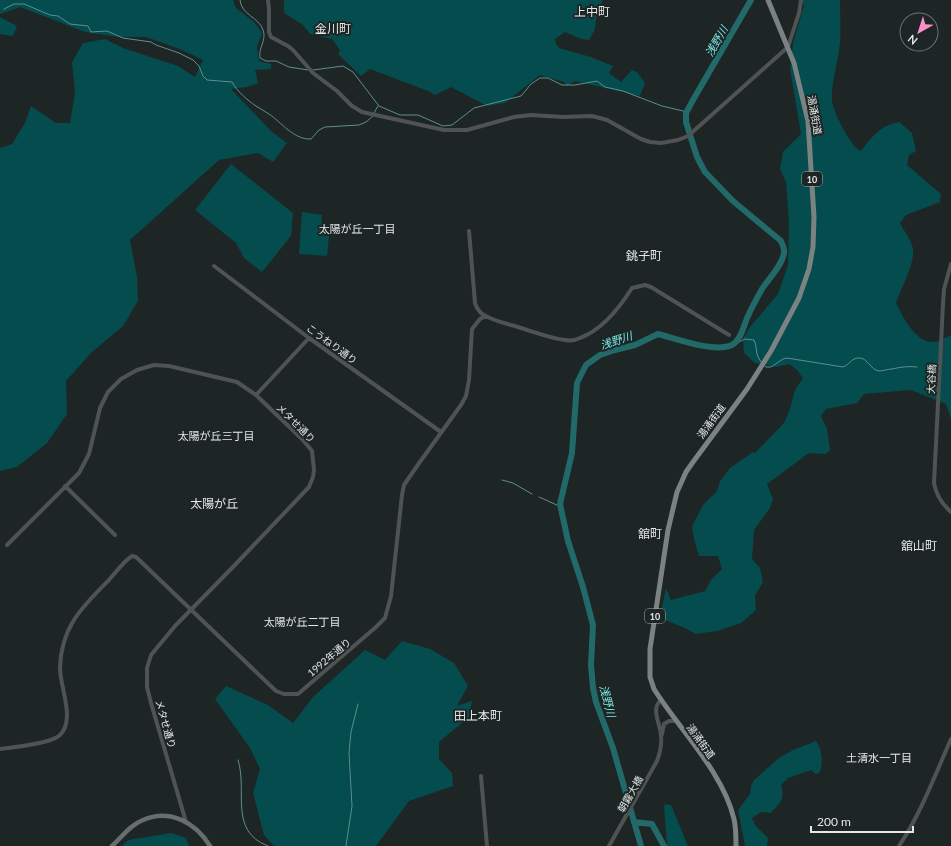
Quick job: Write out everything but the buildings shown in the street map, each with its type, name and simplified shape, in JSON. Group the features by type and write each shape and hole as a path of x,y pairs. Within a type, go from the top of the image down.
{"main road":[{"name":"湯涌街道","path":"736,846 734,820 719,783 654,689 650,677 650,649 668,530 677,492 686,472 768,356 799,298 809,269 813,247 814,217 808,122 794,63 768,0"},
{"path":"112,846 125,833 142,820 152,817 166,816 179,818 186,822 204,836 210,846"}],"street":[{"path":"268,0 269,32 272,37 293,50 313,73 337,91 352,106 362,112 444,130 467,130 514,117 532,115 563,117 592,116 607,120 641,139 661,143 678,140 688,136 788,47 802,0"},
{"path":"469,231 475,303 477,308 485,316 546,336 565,340 578,339 591,332 607,320 622,305 632,288 645,285 729,335"},
{"name":"大谷橋","path":"951,264 943,296 934,483 942,503 951,512"},
{"name":"こうねり通り","path":"214,266 310,338 441,432"},
{"name":"1992年通り","path":"0,749 53,740 62,734 66,724 67,715 60,670 65,638 74,618 132,556 136,557 276,691 284,694 298,694 355,646 385,618 391,596 404,485 466,396 472,329 480,318 485,316"},
{"path":"256,395 310,338"},
{"name":"メタせ通り","path":"7,545 79,472 89,454 100,408 108,392 121,379 138,370 154,365 169,366 237,382 256,395 312,451 314,470 313,478 308,487 176,626 151,655 147,668 147,687 186,822"},
{"path":"65,486 115,535"},
{"path":"661,700 656,708 658,726 662,735"},
{"path":"662,735 664,724 669,721 676,721"},
{"name":"朝霧大橋","path":"609,846 657,761 661,750 662,735"},
{"path":"899,846 918,813 951,739"},
{"path":"481,776 487,846"}],"shaded area":[{"path":"0,0 233,0 236,8 254,22 262,33 257,47 259,61 271,64 271,69 255,70 258,83 247,87 231,89 272,132 287,143 273,162 258,153 219,160 130,240 137,277 138,301 123,326 91,353 66,381 67,414 47,443 17,467 0,471 0,148 12,144 25,123 31,106 56,123 70,123 75,93 72,62 83,43 105,39 123,48 178,66 195,77 203,60 182,50 146,37 120,37 85,32 20,7 0,14"},
{"path":"284,0 603,0 597,12 595,29 589,40 581,39 565,32 555,39 556,44 559,48 591,57 613,66 609,73 621,82 632,70 637,72 645,83 640,96 575,81 567,86 564,82 540,75 505,103 487,106 451,87 435,95 370,69 361,76 338,54 340,50 332,39 310,34 303,25 284,13"},
{"path":"798,0 840,0 840,43 832,101 839,120 852,143 861,151 877,132 886,126 899,122 912,133 916,151 909,155 907,165 941,194 940,202 906,215 900,223 911,243 913,255 910,269 896,303 910,328 921,338 927,341 935,342 951,335 951,419 946,404 911,390 864,394 857,403 826,409 821,416 827,429 830,450 826,454 809,453 767,484 773,499 770,508 754,530 752,559 760,568 763,582 755,596 756,610 741,623 717,631 695,634 660,617 666,588 671,600 705,591 711,580 722,569 718,556 699,556 692,526 703,505 717,491 720,481 730,468 753,452 755,453 784,423 790,409 795,390 803,378 797,370 789,364 776,367 755,363 744,353 743,339 750,327 778,294 788,265 789,222 786,182 780,169 783,152 801,134 790,69 793,43 804,5"},
{"path":"0,17 17,26 13,36 0,34"},
{"path":"231,164 293,213 291,236 262,272 244,258 236,243 195,210"},
{"path":"302,212 322,215 321,235 329,236 327,256 299,254"},
{"path":"402,641 430,649 454,663 468,686 457,706 472,701 469,717 439,742 439,759 452,773 453,786 409,801 376,846 274,846 264,835 253,793 260,769 250,748 215,699 226,686 268,705 293,723 313,697 365,650 385,660"},
{"path":"816,741 820,748 822,757 821,770 819,773 816,774 811,770 788,778 781,785 783,794 780,803 771,813 761,812 752,818 755,825 768,838 767,846 745,846 738,810 750,794 751,786 754,780 779,758 793,750"},
{"path":"665,804 671,805 688,846 667,846"},
{"path":"171,833 186,838 189,846 122,846 128,840"}],"waterway":[{"path":"240,0 243,9 258,22 263,30 264,37 260,51 260,58 266,61 276,61 289,67 308,70"},
{"name":"浅野川","path":"641,846 613,748 596,702 591,665 593,625 583,587 568,541 560,504 572,453 577,383 586,365 600,355 635,345 658,334 685,342 706,346 724,347 732,345 738,340 758,296 783,258 784,250 781,241 733,201 705,172 697,157 686,122 686,113 751,0"},
{"path":"4,9 14,4 24,4 50,15 58,16 70,24 88,26 91,32 107,31 123,38 151,42 179,53 193,60 199,66 203,76 207,80 232,82 239,92 249,101 269,114 293,134 305,139 311,139 319,130 325,127 359,125 366,122 373,116"},
{"path":"313,70 343,66 353,72 379,106 400,115 418,115 443,126 452,125 474,108 521,96 531,84 540,78 548,78 562,85 575,85 597,81 605,87 623,91 662,106 686,113"},
{"path":"374,113 378,106"},
{"path":"735,344 745,339 754,340 758,357 762,363"},
{"path":"764,365 766,367 771,367 787,358 843,367 854,359 861,358 879,371 904,367 917,367"},
{"path":"502,480 513,483 532,494"},
{"path":"539,497 559,506 560,504"},
{"path":"346,846 352,806 349,753 351,732 358,704"},
{"path":"238,760 241,772 242,809 244,820 248,831 256,839 268,846"},
{"path":"634,822 652,824 664,846"}],"district":[{"name":"上中町","path":"592,11"},
{"name":"金川町","path":"333,28"},
{"name":"太陽が丘一丁目","path":"357,228"},
{"name":"銚子町","path":"644,255"},
{"name":"太陽が丘三丁目","path":"216,435"},
{"name":"太陽が丘","path":"214,503"},
{"name":"舘町","path":"650,533"},
{"name":"舘山町","path":"919,545"},
{"name":"太陽が丘二丁目","path":"302,621"},
{"name":"田上本町","path":"478,715"},
{"name":"土清水一丁目","path":"879,757"}]}
